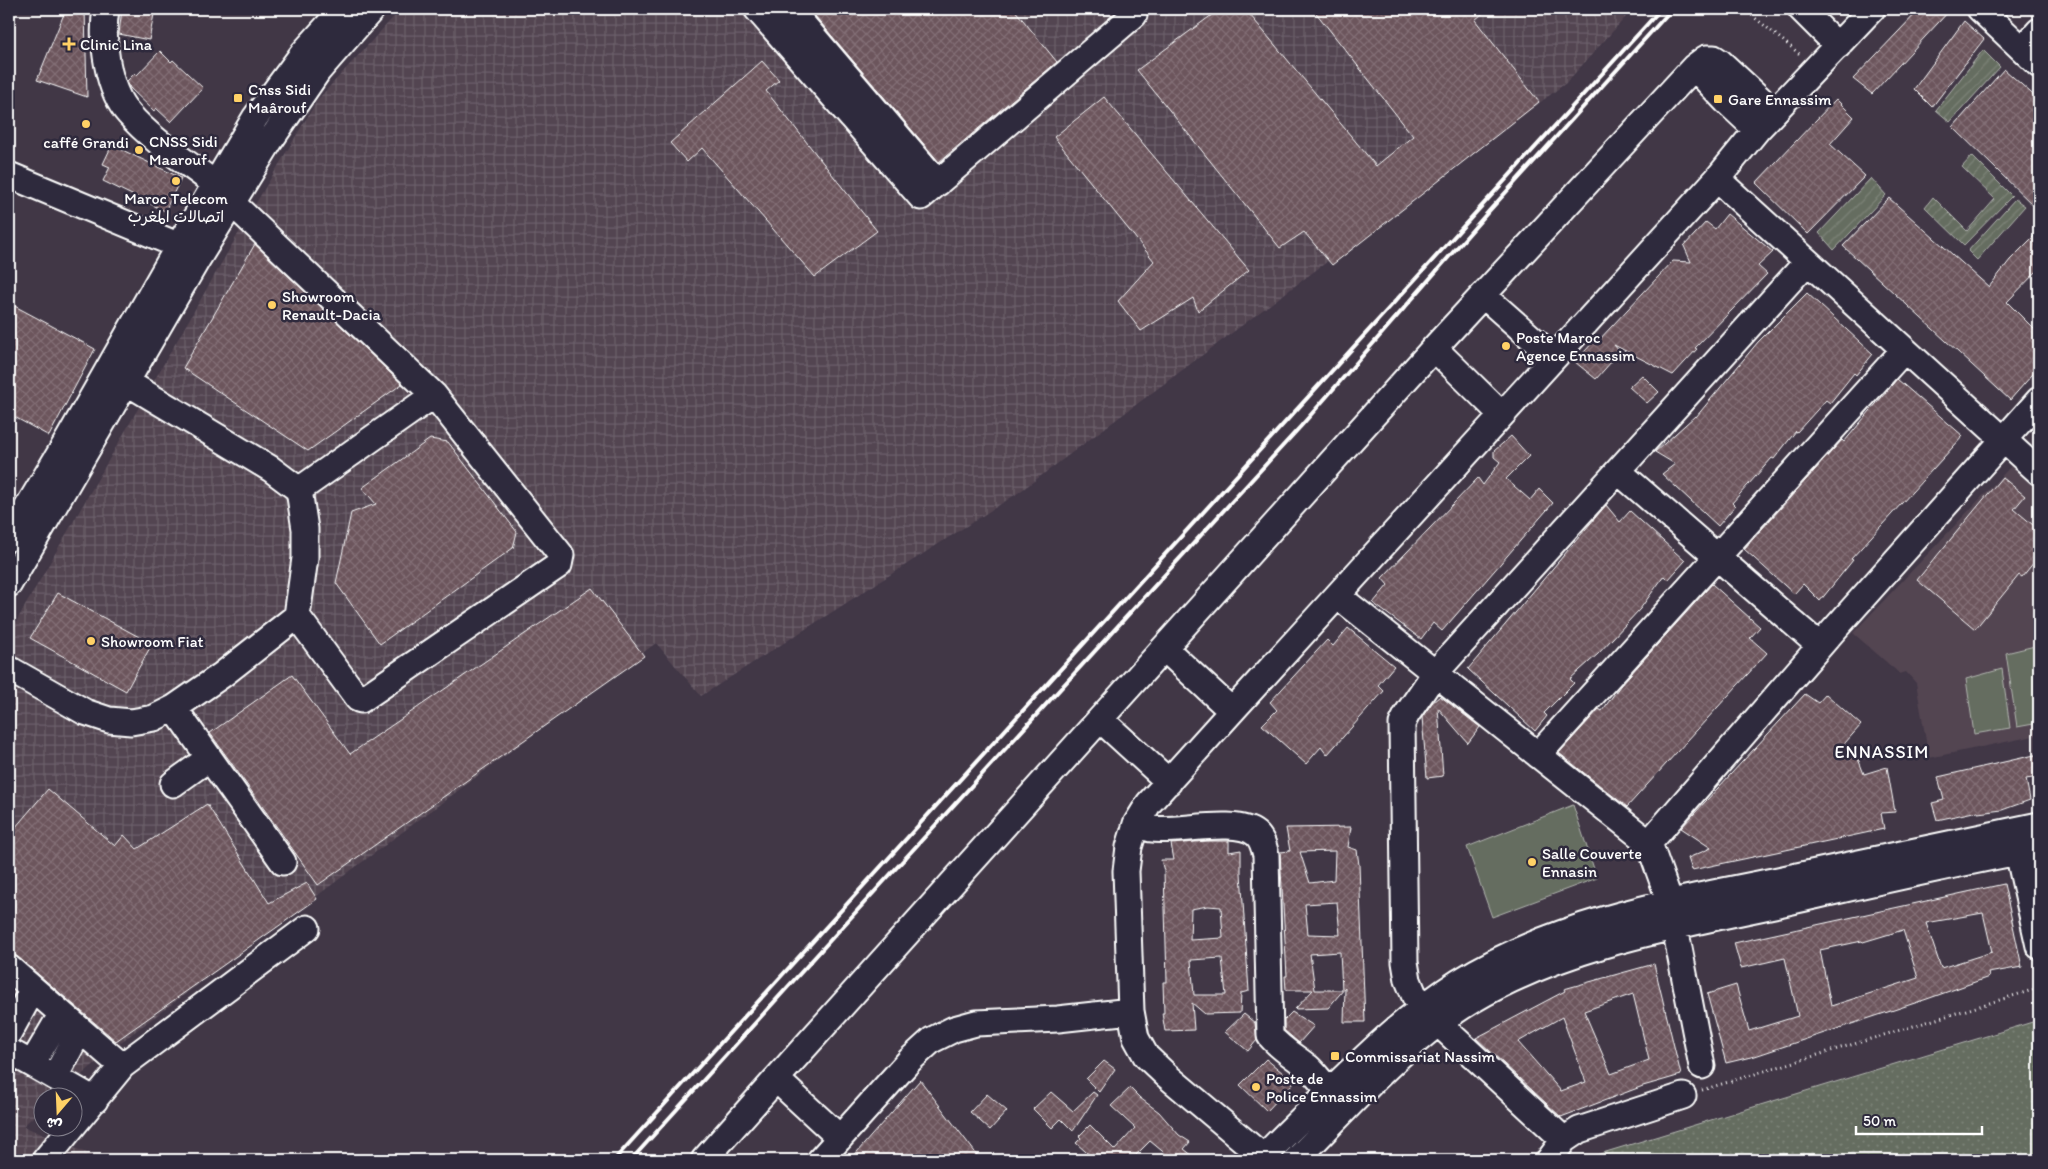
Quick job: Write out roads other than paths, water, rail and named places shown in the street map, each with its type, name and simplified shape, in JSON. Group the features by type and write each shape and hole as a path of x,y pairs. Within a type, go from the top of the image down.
{"street":[{"path":"106,9 104,36 112,84 119,101 128,114 215,184"},
{"path":"9,584 116,376 190,250 215,184 255,118 304,52 343,9"},
{"path":"190,250 232,203 270,141 318,71 372,9"},
{"path":"757,9 929,190"},
{"path":"790,9 929,190"},
{"path":"929,190 1134,15 1130,9"},
{"path":"1801,9 1838,46"},
{"path":"1872,9 1757,130 1716,179 1149,803 1136,824 1129,847 1126,871 1131,1011 1136,1038 1146,1056 1263,1160 1384,1038 1430,1014 1472,1000 1514,979 1575,954 1675,926 2028,850 2039,946"},
{"path":"1980,9 2034,48"},
{"path":"704,1160 1434,348 1694,67 1706,58 1714,58 1774,112"},
{"path":"1694,67 1757,130"},
{"path":"9,175 190,250"},
{"path":"1716,179 2039,472"},
{"path":"232,203 434,395 561,555 559,565 359,700 297,616"},
{"path":"1564,1140 1430,1014 1415,996 1408,980 1401,731 1407,714 1435,673 1807,262"},
{"path":"1483,295 1553,358"},
{"path":"1434,348 1501,414"},
{"path":"1538,755 1904,350"},
{"path":"9,668 86,712 109,720 131,722 154,718 174,708 222,676 297,616 305,558 305,529 299,490 271,469 116,376"},
{"path":"9,538 69,438 116,376"},
{"path":"299,490 434,395"},
{"path":"1649,843 1820,646 2039,400"},
{"path":"1618,471 1820,646"},
{"path":"1338,596 1649,843 1670,902 1702,1066"},
{"path":"1164,648 1232,710"},
{"path":"174,708 283,862"},
{"path":"1100,719 1168,782"},
{"path":"173,784 210,758"},
{"path":"1136,824 1152,829 1239,827 1256,834 1262,841 1266,855 1270,1036 1285,1051 1310,1069 1320,1083 1330,1091"},
{"path":"1296,1160 1401,1055 1430,1014 1460,981 1540,941 1588,924 1670,902 2039,825"},
{"path":"45,1160 122,1066 307,928"},
{"path":"9,968 122,1066"},
{"path":"9,1033 33,989"},
{"path":"820,1160 910,1060 932,1040 954,1029 976,1023 1058,1019 1131,1011"},
{"path":"32,1064 55,1025"},
{"path":"54,1077 74,1042"},
{"path":"9,1051 95,1100"},
{"path":"776,1079 840,1138"},
{"path":"1549,1160 1564,1140 1579,1130 1683,1096"}],"railway":[{"path":"614,1160 1661,9"},
{"path":"631,1160 1301,426 1489,211 1672,9"}],"place":[{"name":"Clinic Lina","path":"69,44"},
{"name":"Cnss Sidi Maârouf","path":"238,98"},
{"name":"Gare Ennassim","path":"1718,99"},
{"name":"caffé Grandi","path":"86,124"},
{"name":"CNSS Sidi Maarouf","path":"139,150"},
{"name":"Maroc Telecom اتصالات المغرب","path":"176,181"},
{"name":"Showroom Renault-Dacia","path":"272,305"},
{"name":"Poste Maroc Agence Ennassim","path":"1506,346"},
{"name":"Showroom Fiat","path":"91,641"},
{"name":"Salle Couverte Ennasin","path":"1532,862"},
{"name":"Commissariat Nassim","path":"1335,1056"},
{"name":"Poste de Police Ennassim","path":"1256,1087"}],"district":[{"name":"ENNASSIM","path":"1882,752"}]}
